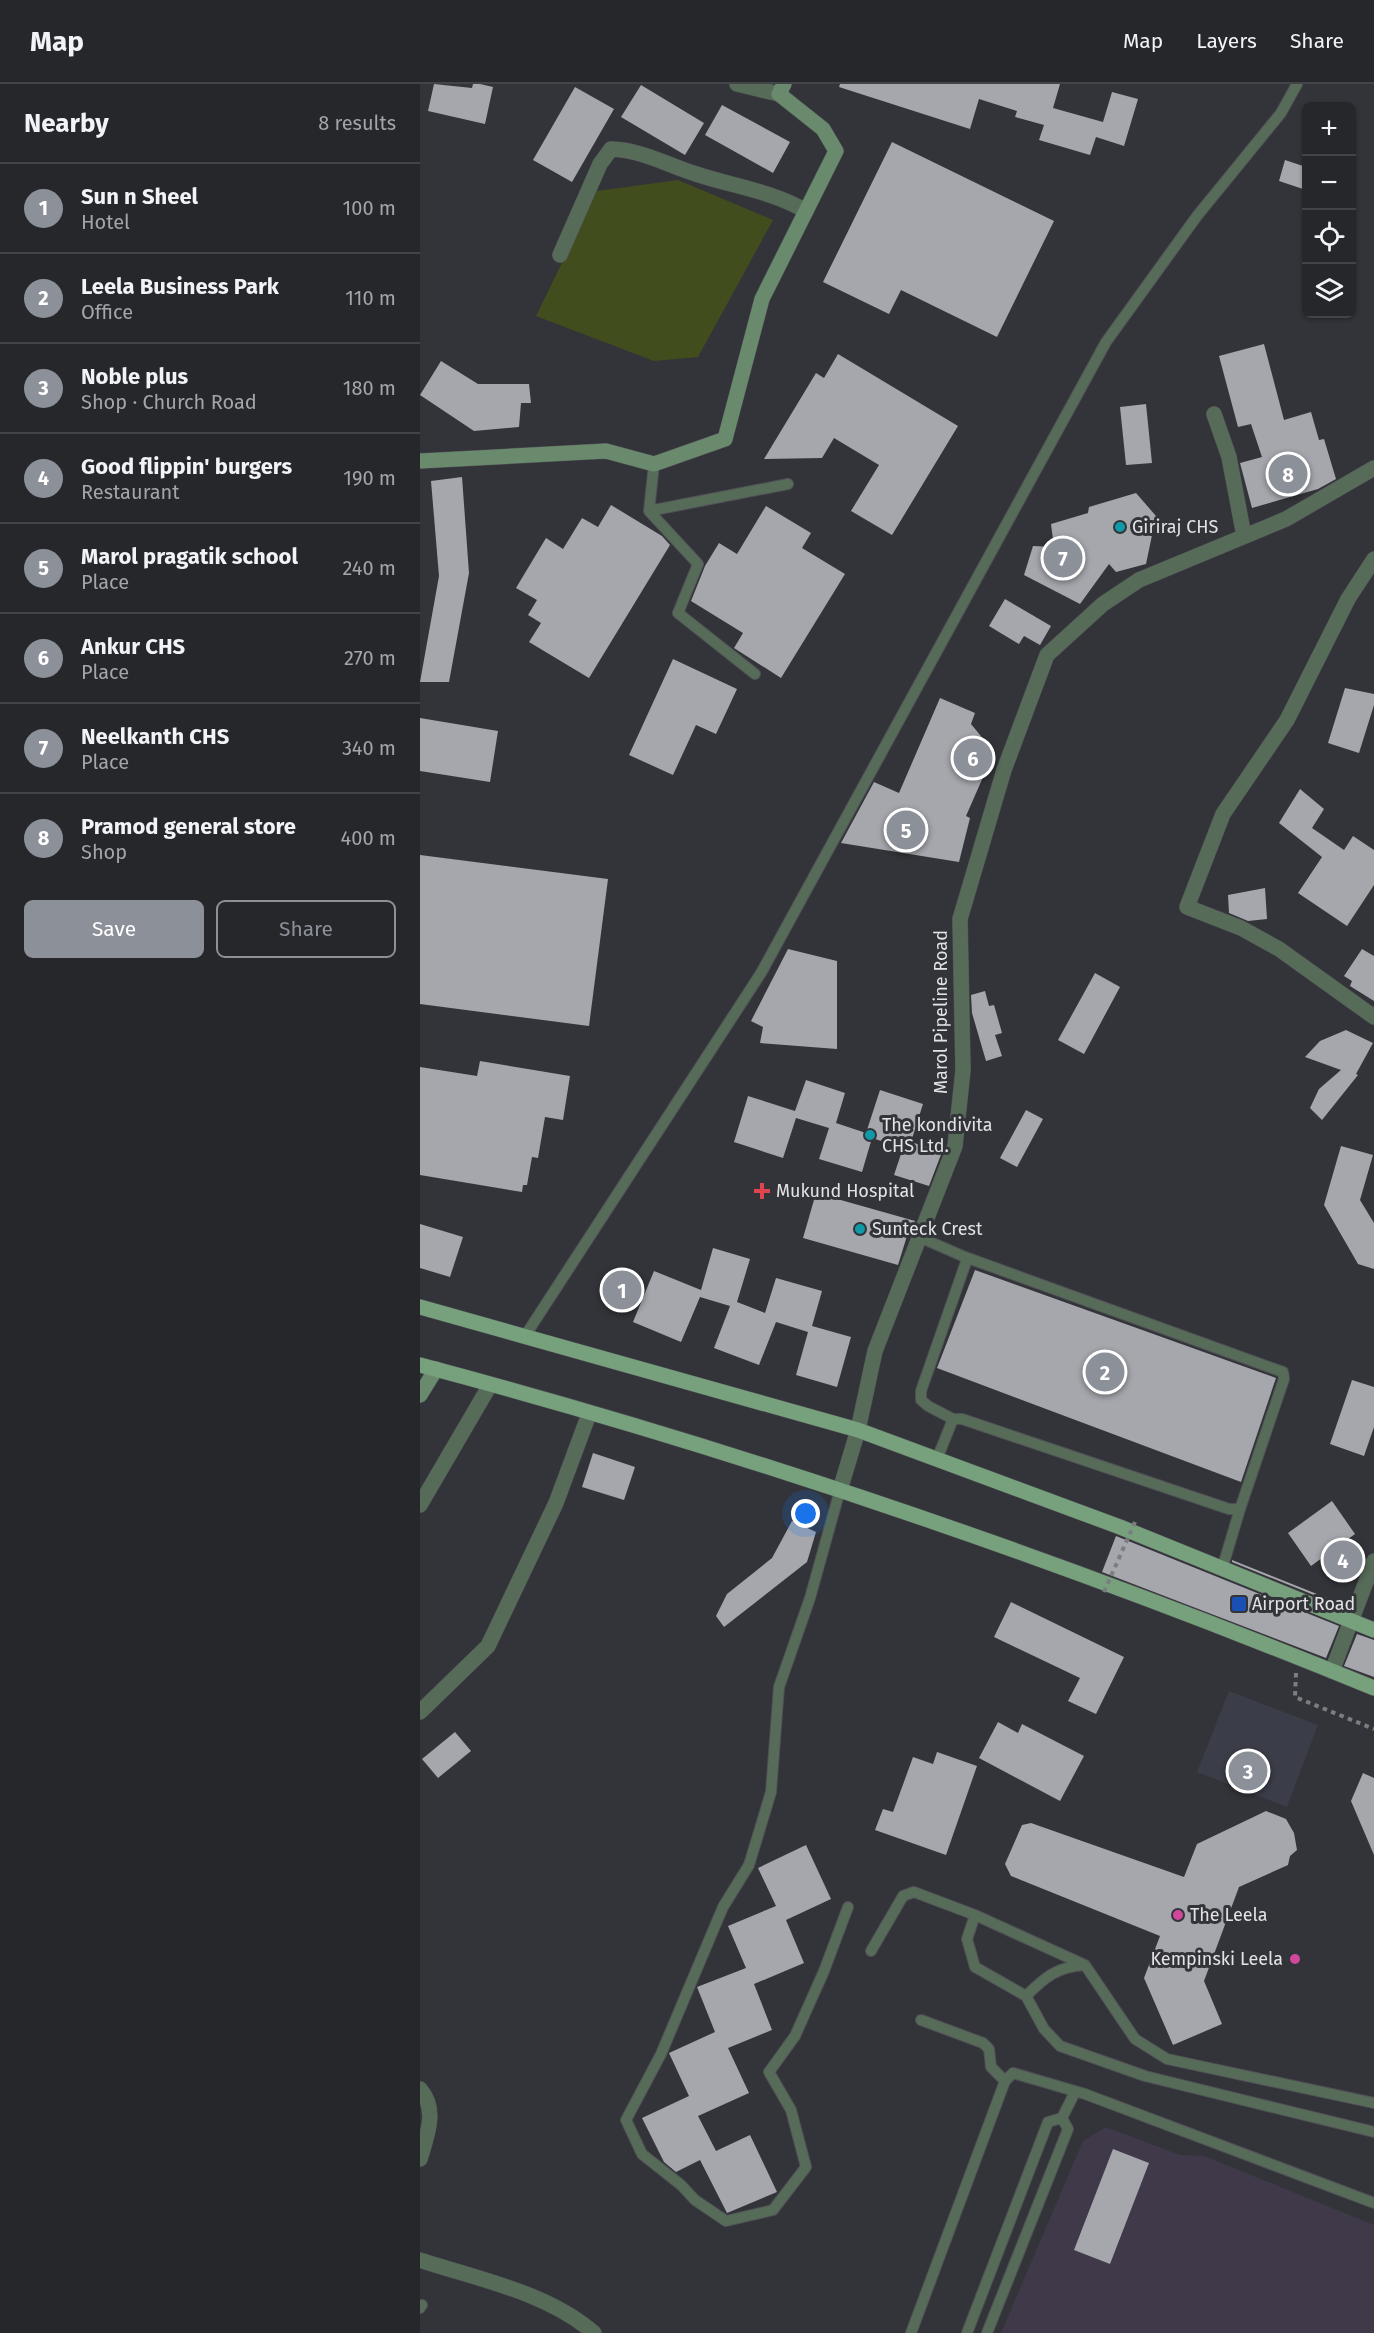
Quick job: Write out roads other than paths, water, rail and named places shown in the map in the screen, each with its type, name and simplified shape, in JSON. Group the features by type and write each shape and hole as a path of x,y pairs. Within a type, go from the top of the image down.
{"main road":[{"path":"420,1307 858,1430 1222,1569 1374,1630"},
{"path":"420,1365 840,1490 1099,1580 1374,1688"}],"street":[{"path":"420,461 606,451 654,464 725,439 762,299 836,151 824,129 782,89 737,84"},
{"path":"560,255 600,164 611,149 632,150 695,174 789,201 806,211"},
{"path":"1214,414 1229,456 1244,536"},
{"name":"Marol Pipeline Road","path":"840,1490 858,1430 875,1351 955,1146 963,1070 960,919 1004,770 1047,655 1103,604 1139,580 1286,519 1374,468"},
{"path":"1374,559 1348,599 1287,720 1223,814 1187,907 1241,928 1279,949 1374,1017"},
{"path":"420,1395 436,1370"},
{"path":"420,1505 490,1385"},
{"path":"420,1712 488,1646 556,1503 589,1414"},
{"path":"1332,1671 1374,1561"},
{"path":"420,2089 426,2096 432,2121 420,2158"},
{"path":"420,2260 533,2298 566,2312 594,2333"}],"lane":[{"path":"525,1336 761,973 1106,342 1197,216 1281,113 1297,84"},
{"path":"654,464 649,511 698,564 678,613 755,674"},
{"path":"649,511 788,484"},
{"path":"919,1237 965,1257 1283,1372 1284,1379 1222,1569"},
{"path":"965,1257 966,1262 921,1391 921,1400 953,1419 974,1422 1229,1509 1240,1509"},
{"path":"937,1459 953,1419"},
{"path":"840,1490 810,1598 779,1687 771,1792 749,1865 723,1906 661,2054 626,2120 642,2154 681,2185 695,2200 726,2221 773,2210 806,2167 791,2109 769,2072 795,2036 824,1971 848,1906"},
{"path":"871,1951 903,1896 914,1892 975,1915 1086,1965 1135,2039 1167,2059 1374,2103"},
{"path":"975,1915 967,1939 975,1967 1026,1996 1044,2029 1060,2046 1145,2076 1374,2133"},
{"path":"1026,1996 1041,1981 1064,1967 1086,1965"},
{"path":"921,2020 983,2043 989,2049 992,2067 1005,2081"},
{"path":"911,2333 1005,2081 1013,2073 1075,2092 1374,2203"},
{"path":"967,2333 1048,2122 1062,2118 1075,2092"},
{"path":"987,2333 1068,2129 1062,2118"},
{"path":"992,2269 1009,2277"}],"place":[{"name":"Pramod general store","path":"1288,474"},
{"name":"Giriraj CHS","path":"1120,527"},
{"name":"Neelkanth CHS","path":"1063,558"},
{"name":"Ankur CHS","path":"973,758"},
{"name":"Marol pragatik school","path":"906,830"},
{"name":"The kondivita CHS Ltd.","path":"870,1135"},
{"name":"Mukund Hospital","path":"762,1191"},
{"name":"Sunteck Crest","path":"860,1229"},
{"name":"Sun n Sheel","path":"622,1290"},
{"name":"Leela Business Park","path":"1105,1372"},
{"name":"Good flippin' burgers","path":"1343,1560"},
{"name":"Airport Road","path":"1239,1604"},
{"name":"Noble plus","path":"1248,1771"},
{"name":"The Leela","path":"1178,1915"},
{"name":"Kempinski Leela","path":"1295,1959"}]}
